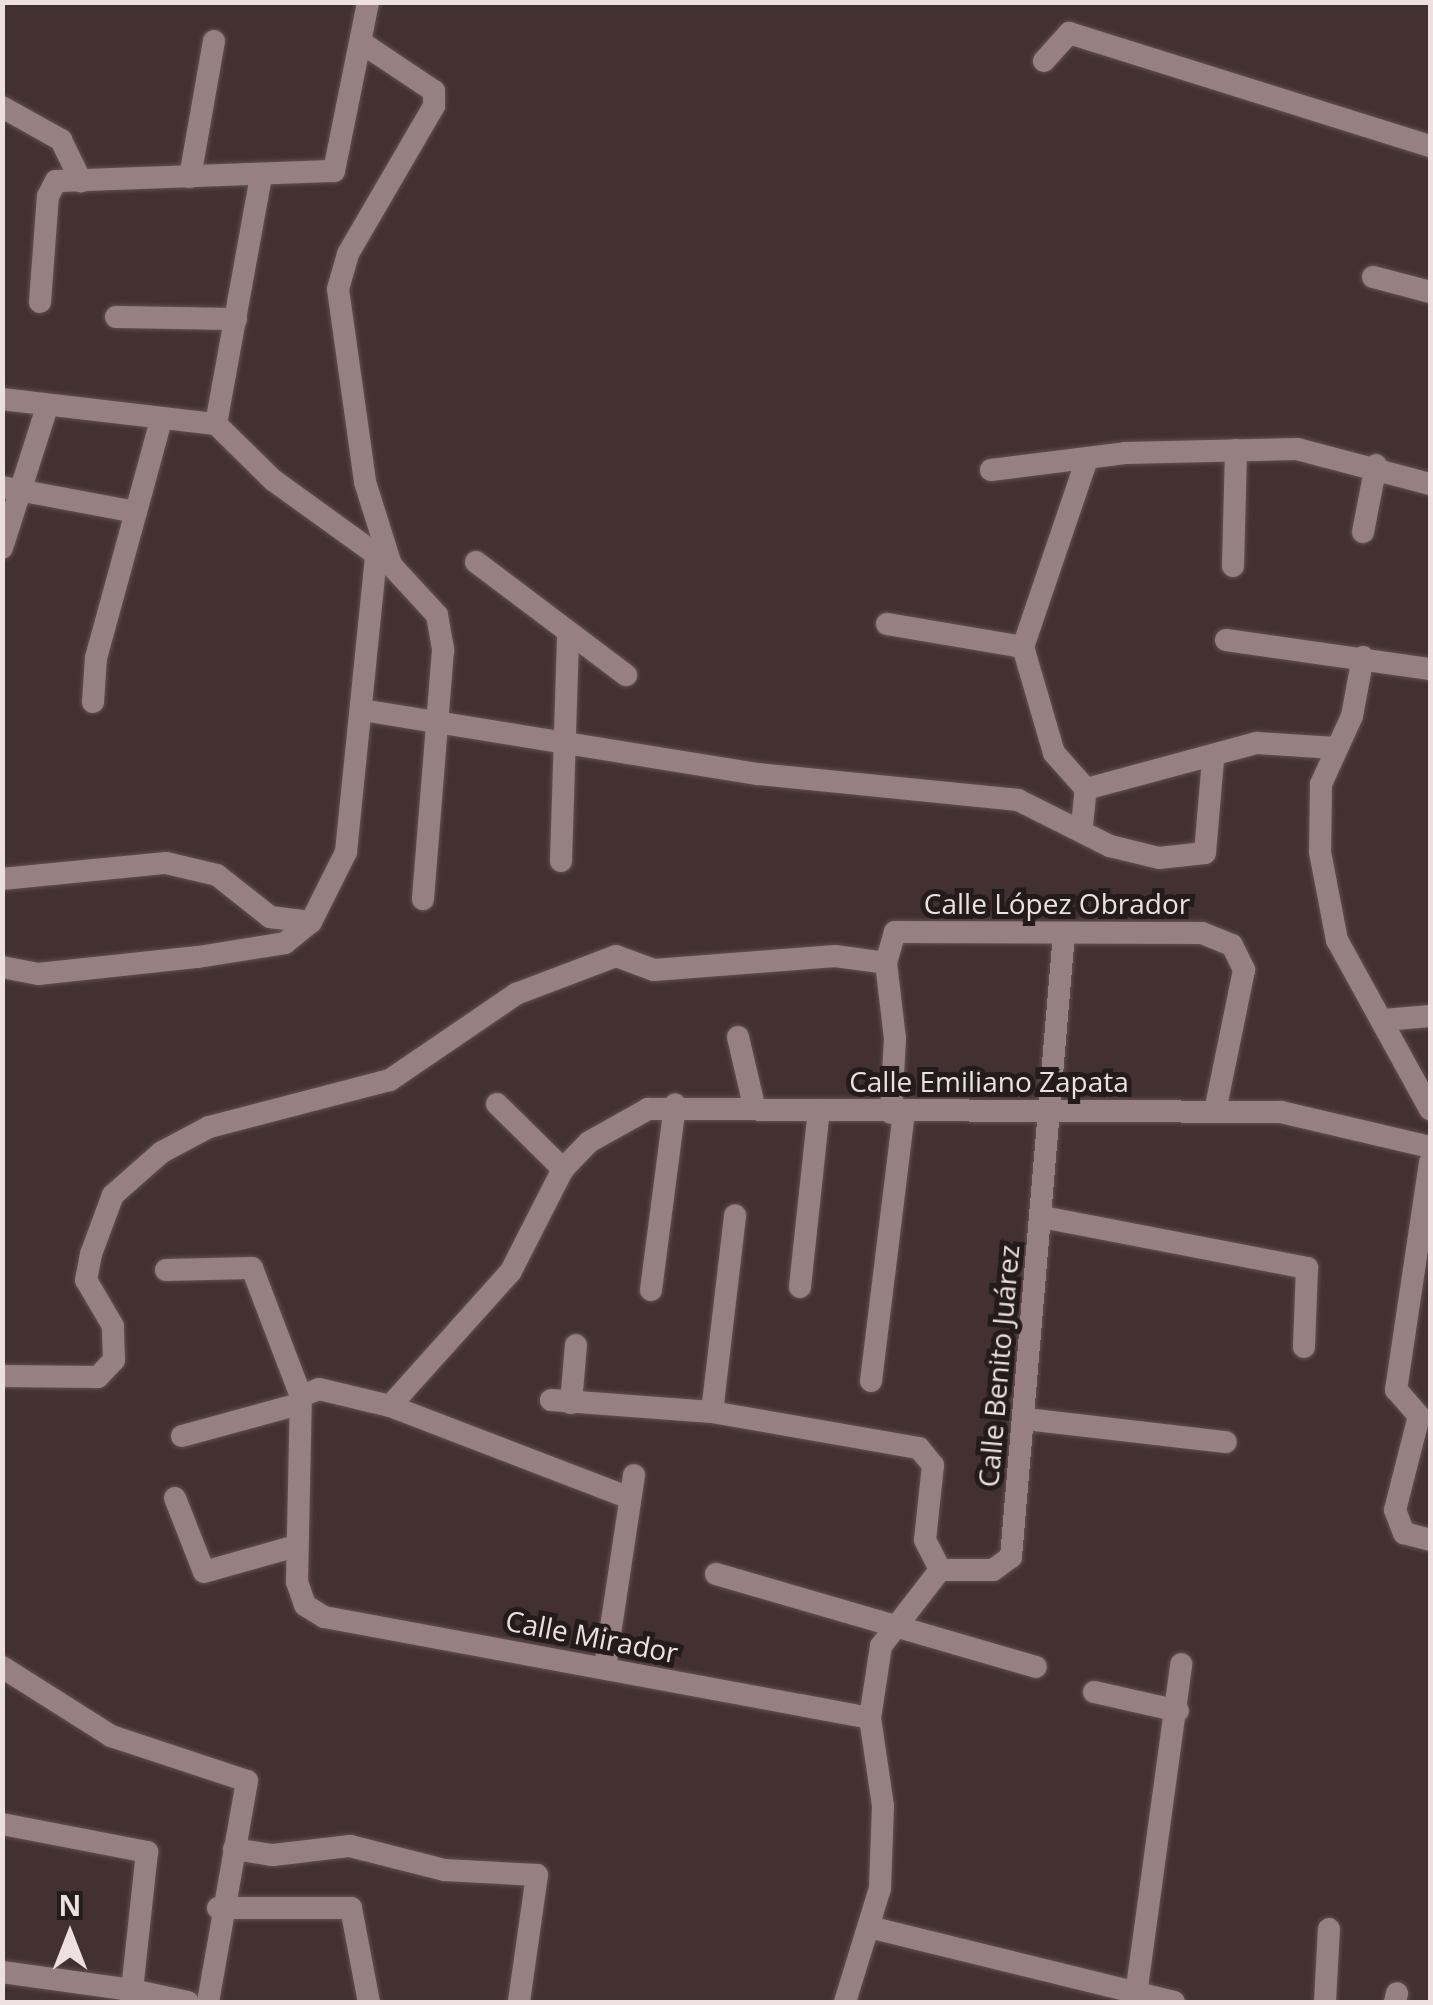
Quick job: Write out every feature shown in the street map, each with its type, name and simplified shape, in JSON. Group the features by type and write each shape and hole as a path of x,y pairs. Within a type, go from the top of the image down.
{"street":[{"path":"40,302 48,196 56,182 334,171 365,45 368,2"},
{"path":"1044,61 1069,33 1430,146"},
{"path":"190,177 214,42"},
{"path":"2,968 38,974 198,957 285,943 311,922 346,852 384,560 365,482 338,289 348,254 434,106 434,91 365,45"},
{"path":"2,107 61,140 81,180"},
{"path":"216,424 262,176"},
{"path":"1373,276 1430,292"},
{"path":"116,317 236,319"},
{"path":"2,399 216,424 273,480 384,560 437,615 441,632 438,721 423,899"},
{"path":"2,548 12,489 47,407"},
{"path":"93,702 96,658 161,420"},
{"path":"992,470 1086,462 1125,452 1297,449 1376,465 1430,484"},
{"path":"1232,566 1236,450"},
{"path":"1082,826 1086,789 1050,743 1023,647 1086,462"},
{"path":"1363,532 1376,465"},
{"path":"12,489 136,512"},
{"path":"476,562 568,637 626,675"},
{"path":"886,624 1023,647"},
{"path":"561,861 568,637"},
{"path":"1226,640 1430,668"},
{"path":"1362,657 1360,689 1335,748 1318,809 1326,888 1337,940 1430,1109"},
{"path":"362,710 562,738 758,774 948,787 1018,800 1082,826 1110,846 1160,858 1204,853 1213,760"},
{"path":"1086,789 1213,760 1257,743 1335,748"},
{"path":"2,880 166,863 216,875 270,917 311,922"},
{"name":"Calle López Obrador","path":"886,963 894,932 1202,933 1241,957 1215,1111"},
{"name":"Calle Benito Juárez","path":"940,1570 992,1570 1011,1557 1026,1419 1064,934"},
{"path":"2,1376 98,1377 114,1360 113,1326 86,1280 113,1196 162,1152 210,1126 390,1080 516,994 616,956 654,970 835,956 886,963 895,1038 897,1113 871,1380"},
{"path":"1384,1020 1430,1016"},
{"path":"738,1037 754,1106"},
{"path":"390,1406 510,1270 564,1169 497,1104"},
{"path":"651,1290 675,1105"},
{"name":"Calle Emiliano Zapata","path":"564,1169 626,1118 675,1105 897,1113 1280,1112 1430,1147"},
{"path":"800,1287 819,1110"},
{"path":"1430,1163 1396,1390 1425,1415 1395,1510 1404,1532 1430,1540"},
{"path":"712,1412 735,1214"},
{"path":"1042,1217 1307,1268 1304,1347"},
{"path":"166,1270 252,1268 300,1400 296,1546 204,1572 175,1498"},
{"path":"576,1344 561,1401 712,1412 930,1455 925,1540 940,1570 890,1630 870,1718 884,1850 870,1927 845,2002"},
{"path":"182,1436 300,1400 318,1389 390,1406 632,1486 605,1668"},
{"path":"1026,1419 1226,1442"},
{"name":"Calle Mirador","path":"296,1546 305,1605 324,1616 870,1718"},
{"path":"716,1574 890,1630 1036,1667"},
{"path":"1136,1998 1178,1712 1181,1664"},
{"path":"2,1667 110,1736 165,1760 237,1773 247,1794 218,1908 208,2002"},
{"path":"1094,1692 1178,1712"},
{"path":"2,1824 148,1852 132,1996"},
{"path":"234,1849 274,1855 350,1846 444,1870 537,1875 519,2002"},
{"path":"218,1908 351,1908 368,2002"},
{"path":"870,1927 1136,1998 1174,2002"},
{"path":"1325,2002 1329,1929"},
{"path":"2,1972 188,2002"}]}
